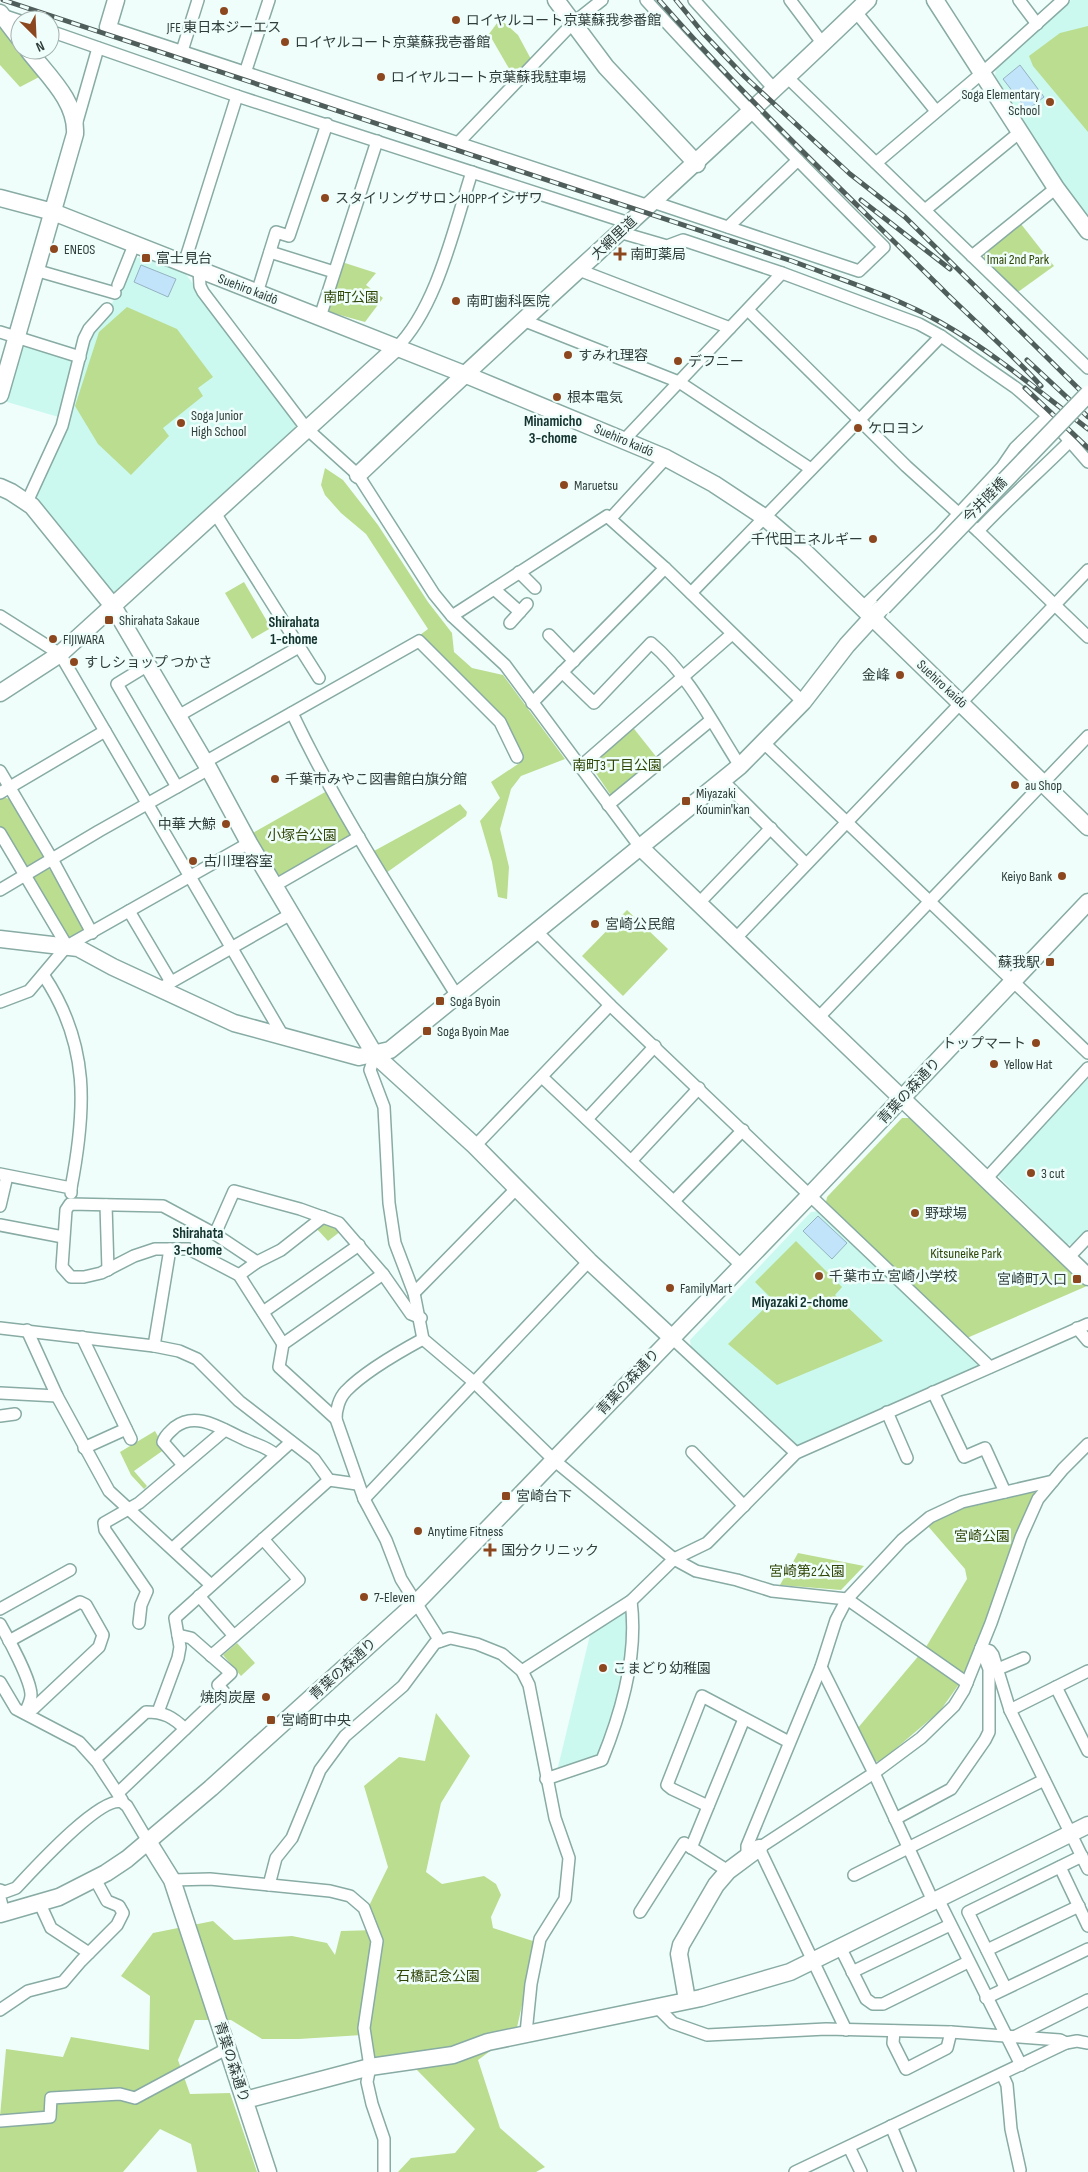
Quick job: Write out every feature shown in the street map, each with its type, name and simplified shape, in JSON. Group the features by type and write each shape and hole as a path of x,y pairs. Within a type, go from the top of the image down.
{"street":[{"path":"116,0 108,26 458,143 728,227 859,271 884,247 750,113 646,0"},
{"path":"182,51 198,0"},
{"path":"245,73 269,0"},
{"path":"556,0 606,67 697,164"},
{"path":"458,143 573,23 602,0"},
{"path":"694,0 775,90"},
{"path":"790,0 823,44"},
{"name":"大網里道","path":"358,474 464,374 697,164 868,0"},
{"path":"935,0 1056,188 1088,231"},
{"path":"1019,0 1037,24"},
{"path":"876,163 982,73 1063,0"},
{"path":"856,12 936,111"},
{"path":"0,14 10,27"},
{"path":"60,35 237,96 472,172 624,228 667,246 683,240 782,272 919,324 941,336 1016,388 1048,416 1068,442 1088,462"},
{"path":"0,395 98,48"},
{"path":"36,60 69,104 75,116 76,125"},
{"path":"788,78 1088,368"},
{"path":"237,96 191,267 203,292 306,428 358,474 434,594 452,616 505,665 640,847 1088,1277"},
{"path":"257,293 276,232 289,236 327,124"},
{"path":"925,210 1020,132"},
{"path":"320,318 377,141"},
{"path":"728,227 798,160"},
{"path":"0,693 60,654 396,348 412,330 426,308 472,172"},
{"path":"972,256 1056,188"},
{"name":"Suehiro kaidō","path":"0,198 53,212 464,374 666,458 714,484 764,517 872,611 1088,827"},
{"path":"35,270 116,289 134,245"},
{"path":"270,252 334,272"},
{"path":"579,270 730,328"},
{"path":"625,440 782,272"},
{"path":"27,502 62,426 80,357 90,329 107,309"},
{"path":"748,310 860,420 1088,637"},
{"path":"525,321 679,382 811,469"},
{"path":"0,332 80,357"},
{"path":"692,593 941,336"},
{"name":"今井陸橋","path":"375,1055 390,1050 740,766 803,702 872,611 1088,394"},
{"path":"872,611 1048,416"},
{"path":"978,531 1032,475 1068,442"},
{"path":"611,518 666,458"},
{"path":"0,487 27,502 113,606 207,766 274,886 375,1055 475,1146 589,1261 796,1453"},
{"path":"215,513 319,678"},
{"path":"452,616 607,516 692,593 803,702"},
{"path":"532,703 665,568"},
{"path":"736,938 1088,570"},
{"path":"519,572 535,588"},
{"path":"494,589 524,608 510,623"},
{"path":"0,616 60,654 283,1036"},
{"path":"581,766 732,634"},
{"path":"549,635 574,661"},
{"path":"0,890 177,787 292,713 419,641 500,722 518,757"},
{"path":"562,672 594,703 651,643 669,658 683,676 740,766"},
{"path":"178,716 299,646"},
{"path":"148,665 117,684 177,787"},
{"path":"292,713 314,760 359,838 457,996"},
{"path":"608,805 711,720"},
{"path":"5,790 105,731"},
{"path":"819,1017 1088,736"},
{"path":"764,743 1088,1053"},
{"path":"0,771 5,790 52,859 92,933"},
{"path":"722,780 806,864"},
{"path":"699,903 771,828"},
{"path":"0,833 67,946"},
{"path":"274,886 359,838"},
{"path":"0,1002 29,991 44,976 67,946 249,843"},
{"name":"青葉の森通り","path":"1,1908 40,1904 95,1879 149,1843 417,1602 810,1195 1088,902"},
{"path":"129,911 165,985"},
{"path":"165,985 291,914"},
{"path":"537,932 610,1005 990,1367"},
{"path":"0,939 67,946 87,952 165,985 223,1019 359,1056 375,1055"},
{"path":"44,976 57,995 66,1015 75,1046 82,1084 83,1102 70,1204 66,1210 62,1267 71,1277 84,1277 108,1270 134,1256 155,1250 188,1249 239,1275 283,1344 279,1367 336,1419"},
{"path":"475,1146 610,1005"},
{"path":"587,1119 655,1046"},
{"path":"375,1055 370,1070 384,1107 389,1203 395,1243 414,1293 421,1318 423,1339 475,1383 555,1461 674,1560 696,1571 737,1580 772,1591 847,1599 967,1683"},
{"path":"986,1178 1088,1068"},
{"path":"542,1077 741,1265"},
{"path":"631,1161 699,1088"},
{"path":"674,1201 743,1130"},
{"path":"0,1206 4,1175 71,1188"},
{"path":"414,1293 516,1189"},
{"path":"215,1234 234,1191 339,1223 383,1274 411,1314 421,1318"},
{"path":"70,1204 163,1206 215,1234 257,1262"},
{"path":"106,1205 108,1270"},
{"path":"239,1275 257,1262 281,1250 322,1217"},
{"path":"0,1225 63,1237"},
{"path":"1068,1258 1088,1237"},
{"path":"263,1312 359,1245"},
{"path":"154,1346 170,1249"},
{"path":"364,1498 589,1261"},
{"path":"283,1344 383,1274"},
{"path":"522,1671 631,1601 674,1560 708,1543 796,1453 1088,1324"},
{"path":"0,1328 82,1336 179,1351 197,1359 239,1402 314,1459 329,1480 357,1484"},
{"path":"1077,1328 1088,1341"},
{"path":"27,1330 57,1396 109,1491 127,1510 173,1548 211,1586"},
{"path":"82,1336 129,1434 84,1448"},
{"path":"423,1339 379,1366 345,1391 336,1410 336,1419 357,1484 386,1540 401,1579 440,1641"},
{"path":"934,1392 964,1457 985,1448 1005,1492"},
{"path":"0,1393 57,1396"},
{"path":"887,1412 907,1458"},
{"path":"0,1416 16,1414"},
{"path":"183,1465 163,1442 164,1436 179,1424 191,1419 207,1422 268,1447 276,1455"},
{"path":"139,1623 140,1605 148,1591 105,1530 104,1523 138,1503 225,1430"},
{"path":"173,1548 291,1442"},
{"path":"687,2000 679,1954 680,1944 716,1885 728,1871 753,1852 874,1773 940,1722 954,1706 967,1683 1021,1537 1038,1499 1088,1444"},
{"path":"692,1452 744,1506"},
{"path":"158,1712 178,1658 180,1647 175,1618 329,1480"},
{"path":"846,2030 814,1961 753,1852 746,1846 821,1667 836,1620 847,1599 902,1540 930,1517 962,1502 1053,1481"},
{"path":"211,1656 298,1580 263,1539"},
{"path":"0,1610 70,1570"},
{"path":"199,1596 234,1636"},
{"path":"546,1779 602,1760 621,1706 634,1627 631,1601"},
{"path":"9,1641 80,1602 86,1604 104,1635 99,1647 34,1708 25,1714"},
{"path":"0,1624 28,1680 31,1695 25,1714"},
{"path":"0,1890 5,1892 16,1888 90,1815 120,1798 185,1729 224,1692 218,1685 231,1674 191,1638 178,1635"},
{"path":"269,1885 276,1858 292,1838 320,1770 345,1736 404,1686 435,1643 450,1638 477,1644 502,1654 522,1671 529,1684 554,1818 569,1858 565,1899 540,1939 531,1984 526,2033"},
{"path":"981,1648 990,1651 993,1655 1010,1710 1088,1869"},
{"path":"894,1819 951,1790 985,1740 989,1732 989,1669 981,1648"},
{"path":"998,1669 1024,1658"},
{"path":"821,1667 874,1773 908,1847 950,1925 986,1998 1010,2038 1021,2065"},
{"path":"1010,1710 1088,1671"},
{"path":"1056,1687 1088,1752"},
{"path":"1,1689 16,1709 79,1742 95,1759 149,1843"},
{"path":"708,1806 672,1789 667,1784 702,1696 789,1742"},
{"path":"95,1759 146,1712 158,1712 172,1717 185,1729"},
{"path":"691,1848 744,1719"},
{"path":"854,1875 1044,1780"},
{"path":"245,2100 370,2067 453,2055 488,2042 687,2000 790,1972 841,1949 935,1900 1088,1825"},
{"name":"青葉の森通り","path":"149,1843 172,1880 268,2172"},
{"path":"640,1912 684,1843 728,1871"},
{"path":"1006,1988 968,1912 1082,1856"},
{"path":"1060,1867 1088,1926"},
{"path":"0,2010 28,1991 63,1982 116,1925 123,1913 119,1906 107,1901 95,1879"},
{"path":"172,1880 210,1879 330,1891 350,1896 364,1908 377,1941 364,2028 370,2067 367,2082 384,2139 384,2172"},
{"path":"40,1904 51,1928 89,1953"},
{"path":"987,1950 1079,1906"},
{"path":"852,1972 950,1925"},
{"path":"841,1949 866,1999 873,2004 883,2004 968,1962"},
{"path":"986,1998 1088,1949"},
{"path":"1010,2038 1088,2000"},
{"path":"657,2006 673,2023 707,2035 846,2030 951,2032 1010,2038 1060,2040 1066,2043"},
{"path":"894,2031 893,2043 906,2069 947,2048 951,2032"},
{"path":"795,2172 1066,2043 1078,2041 1088,2043"},
{"path":"0,2121 50,2117 51,2098 120,2094 135,2098 228,2048"},
{"path":"1002,2074 1007,2085 1012,2129 1020,2170"},
{"path":"891,2126 910,2172"},
{"path":"849,2147 861,2172"}],"shaded area":[{"name":"Soga Elementary School","path":"1071,0 1088,0 1088,216 1058,176 995,76 996,68"},
{"name":"Soga Junior High School","path":"140,257 185,273 295,420 295,431 116,595 110,593 84,561 84,557 33,497 86,340 109,310 132,260"},
{"path":"30,345 72,358 75,363 62,418 7,402 22,348"},
{"path":"1088,1078 1088,1230 1073,1245 1066,1244 999,1177 998,1172"},
{"name":"千葉市立 宮崎小学校","path":"820,1211 978,1362 977,1368 800,1447 793,1447 691,1348 690,1340 811,1212"},
{"name":"こまどり幼稚園","path":"625,1610 631,1613 631,1634 618,1703 600,1755 557,1771 591,1631"}],"green space":[{"path":"500,19 518,35 532,61 515,79 489,34"},
{"path":"0,25 10,37 10,60 28,60 41,76 20,87 0,65"},
{"path":"1088,26 1088,132 1033,66 1029,56 1060,33"},
{"name":"Imai 2nd Park","path":"1021,224 1054,266 1018,292 984,259 984,254"},
{"name":"南町公園","path":"345,263 376,273 366,285 383,298 365,322 329,312 327,307 342,265"},
{"path":"127,307 177,329 213,377 198,388 203,396 163,428 169,436 131,475 98,444 75,406 99,332"},
{"path":"325,468 343,480 378,525 428,602 452,633 454,652 472,668 503,675 565,759 521,776 511,789 500,829 509,867 507,899 498,897 492,862 480,821 500,798 491,782 521,762 523,756 511,730 502,719 420,635 428,629 366,534 341,513 325,495 321,485"},
{"path":"244,582 271,628 252,639 225,593"},
{"name":"南町3丁目公園","path":"631,725 658,759 614,794 610,794 589,760"},
{"name":"小塚台公園","path":"327,791 353,836 281,877 276,876 251,834"},
{"path":"0,798 10,799 43,857 43,863 25,868 0,826"},
{"path":"460,804 467,812 466,816 386,873 374,851"},
{"path":"45,868 52,870 87,931 72,939 65,939 32,881 35,874"},
{"path":"627,910 668,949 623,996 582,956"},
{"name":"Kitsuneike Park","path":"902,1118 910,1118 1087,1286 967,1338 826,1202 827,1197"},
{"path":"327,1222 341,1231 328,1241 316,1228"},
{"path":"796,1241 842,1287 835,1295 883,1341 777,1385 728,1344 773,1300 755,1282"},
{"path":"155,1431 165,1449 134,1471 147,1486 144,1489 131,1475 120,1452"},
{"name":"宮崎公園","path":"1032,1489 1036,1496 967,1673 940,1711 880,1762 872,1761 857,1729 926,1647 967,1579 965,1569 927,1525 965,1503"},
{"name":"宮崎第2公園","path":"798,1553 864,1566 841,1590 780,1585"},
{"path":"237,1643 255,1663 241,1676 223,1655"},
{"name":"石橋記念公園","path":"436,1713 470,1756 441,1803 426,1872 442,1884 484,1876 496,1884 501,1895 491,1917 493,1928 536,1942 516,2032 478,2060 500,2128 545,2167 536,2172 398,2172 411,2158 455,2153 475,2129 416,2069 374,2058 362,2035 262,2039 231,2020 195,2020 178,2060 190,2094 230,2093 257,2172 197,2172 191,2144 160,2129 123,2172 0,2172 0,2116 6,2049 63,2057 71,2037 149,2050 150,1996 121,1976 153,1933 213,1921 234,1940 292,1936 327,1943 335,1955 341,1931 376,1930 368,1908 388,1867 364,1786 399,1757 425,1761"}],"water":[{"path":"1020,65 1044,97 1027,110 1003,79"},
{"path":"141,265 176,279 168,297 134,282"},
{"path":"818,1216 847,1243 832,1259 803,1231"}],"railway":[{"path":"3,0 792,261 868,289 940,322 979,346 1088,429"},
{"path":"659,0 765,114 1041,386"},
{"path":"676,0 703,33 745,77 850,174 905,217 1088,398"},
{"path":"861,200 950,269"},
{"path":"1027,360 1088,417"},
{"path":"1025,388 1088,448"}],"place":[{"name":"JFE 東日本ジーエス","path":"224,11"},
{"name":"ロイヤルコート京葉蘇我参番館","path":"456,20"},
{"name":"ロイヤルコート京葉蘇我壱番館","path":"285,42"},
{"name":"ロイヤルコート京葉蘇我駐車場","path":"381,77"},
{"name":"Soga Elementary School","path":"1050,102"},
{"name":"スタイリングサロンHOPPイシザワ","path":"325,198"},
{"name":"ENEOS","path":"54,249"},
{"name":"南町薬局","path":"620,254"},
{"name":"富士見台","path":"146,258"},
{"name":"南町歯科医院","path":"456,301"},
{"name":"すみれ理容","path":"568,355"},
{"name":"デフニー","path":"678,361"},
{"name":"根本電気","path":"557,397"},
{"name":"Soga Junior High School","path":"181,423"},
{"name":"ケロヨン","path":"858,428"},
{"name":"Maruetsu","path":"564,485"},
{"name":"千代田エネルギー","path":"873,539"},
{"name":"Shirahata Sakaue","path":"109,620"},
{"name":"FIJIWARA","path":"53,639"},
{"name":"すしショップ つかさ","path":"74,662"},
{"name":"金峰","path":"900,675"},
{"name":"千葉市みやこ図書館白旗分館","path":"275,779"},
{"name":"au Shop","path":"1015,785"},
{"name":"Miyazaki Koumin'kan","path":"686,801"},
{"name":"中華 大鯨","path":"226,824"},
{"name":"古川理容室","path":"193,861"},
{"name":"Keiyo Bank","path":"1062,876"},
{"name":"宮崎公民館","path":"595,924"},
{"name":"蘇我駅","path":"1050,962"},
{"name":"Soga Byoin","path":"440,1001"},
{"name":"Soga Byoin Mae","path":"427,1031"},
{"name":"トップマート","path":"1036,1043"},
{"name":"Yellow Hat","path":"994,1064"},
{"name":"3 cut","path":"1031,1173"},
{"name":"野球場","path":"915,1213"},
{"name":"千葉市立 宮崎小学校","path":"819,1276"},
{"name":"宮崎町入口","path":"1077,1279"},
{"name":"FamilyMart","path":"670,1288"},
{"name":"宮崎台下","path":"506,1496"},
{"name":"Anytime Fitness","path":"418,1531"},
{"name":"国分クリニック","path":"490,1550"},
{"name":"7-Eleven","path":"364,1597"},
{"name":"こまどり幼稚園","path":"603,1668"},
{"name":"焼肉炭屋","path":"266,1697"},
{"name":"宮崎町中央","path":"271,1720"}],"district":[{"name":"Minamicho 3-chome","path":"553,430"},
{"name":"Shirahata 1-chome","path":"294,630"},
{"name":"Shirahata 3-chome","path":"198,1242"},
{"name":"Miyazaki 2-chome","path":"800,1302"}]}
